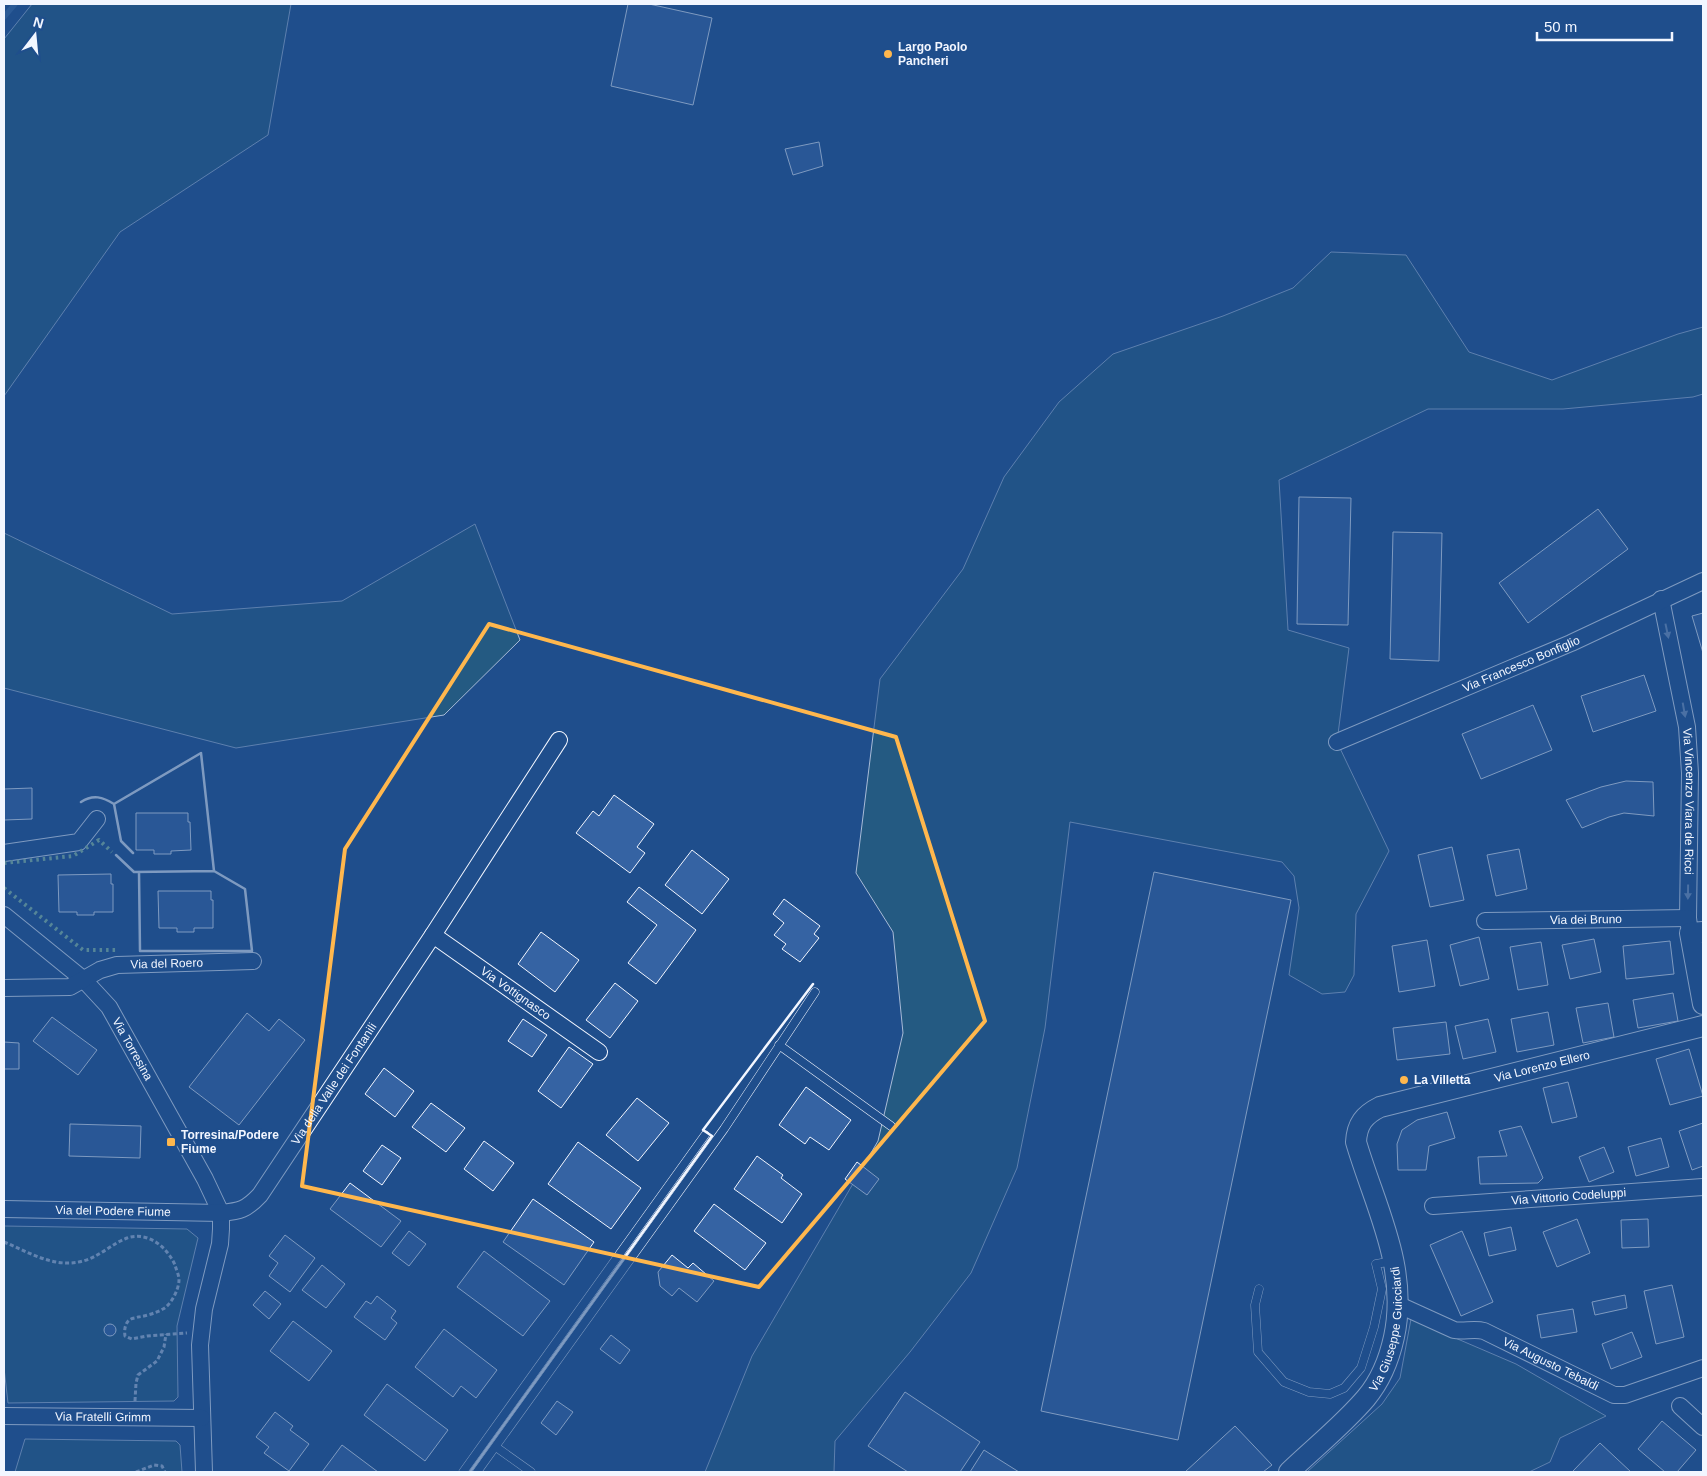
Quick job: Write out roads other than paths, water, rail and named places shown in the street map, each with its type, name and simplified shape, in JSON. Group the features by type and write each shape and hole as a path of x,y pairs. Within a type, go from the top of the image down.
{"street":[{"name":"Via Francesco Bonfiglio","path":"1337,742 1571,643 1703,580"},
{"name":"Via Vincenzo Viara de Ricci","path":"1661,599 1687,726 1690,773 1693,928 1703,1004"},
{"name":"Via della Valle dei Fontanili","path":"221,1213 243,1209 260,1195 434,935 559,740"},
{"path":"4,853 79,842 97,819"},
{"name":"Via Torresina","path":"4,915 84,980 103,999 115,1015 205,1179 221,1213"},
{"name":"Via dei Bruno","path":"1485,921 1693,928"},
{"name":"Via Vottignasco","path":"434,935 599,1052"},
{"name":"Via del Roero","path":"4,988 70,987 100,970 118,965 253,961"},
{"name":"Via Lorenzo Ellero","path":"1380,1107 1703,1026"},
{"name":"Via Giuseppe Guicciardi","path":"1289,1472 1354,1411 1375,1386 1391,1352 1399,1305 1394,1261 1356,1142 1359,1124 1364,1117 1380,1107"},
{"name":"Via Vittorio Codeluppi","path":"1433,1206 1703,1186"},
{"name":"Via del Podere Fiume","path":"4,1209 221,1213"},
{"path":"204,1472 200,1361 201,1334 204,1309 220,1244 221,1213"},
{"name":"Via Augusto Tebaldi","path":"1399,1305 1454,1330 1478,1330 1484,1332 1614,1395 1625,1395 1703,1368"},
{"path":"1680,1406 1703,1427"},
{"name":"Via Fratelli Grimm","path":"4,1416 202,1418"}],"lane":[{"path":"477,1472 724,1129 815,992"},
{"path":"779,1045 891,1126"},
{"path":"463,1472 705,1135"},
{"path":"1259,1289 1256,1305 1258,1352 1284,1382 1309,1392 1330,1394 1344,1388 1361,1368 1374,1327 1382,1288 1376,1264 1394,1261"},
{"path":"496,1447 531,1472"}],"waterway":[{"path":"4,17 15,4"}],"place":[{"name":"Largo Paolo Pancheri","path":"888,54"},
{"name":"La Villetta","path":"1404,1080"},
{"name":"Torresina/Podere Fiume","path":"171,1142"}]}
